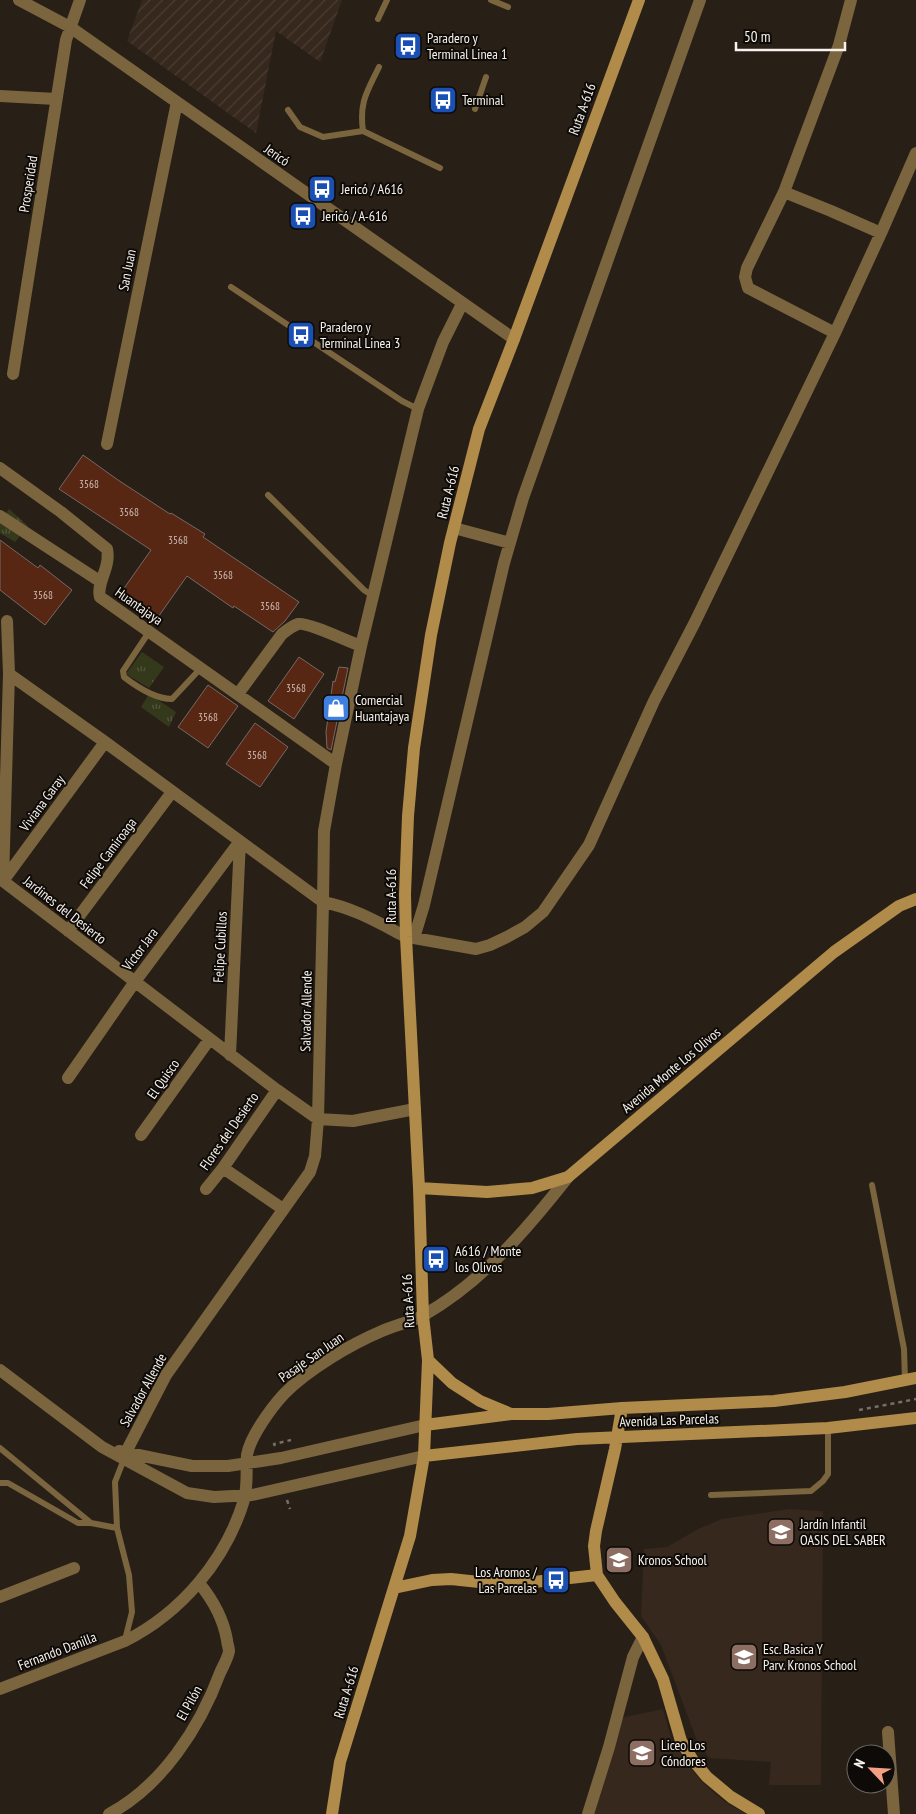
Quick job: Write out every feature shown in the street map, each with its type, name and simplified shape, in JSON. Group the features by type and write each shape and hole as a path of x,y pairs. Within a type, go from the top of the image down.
{"main road":[{"name":"Ruta A-616","path":"332,1814 340,1762 410,1536 424,1456 428,1360 423,1316 419,1188 414,1109 410,938 405,894 408,816 414,748 431,635 454,528 479,429 514,339 638,0"},
{"name":"Avenida Monte Los Olivos","path":"419,1188 487,1192 532,1188 568,1177 834,952 899,906 916,899"},
{"path":"428,1360 452,1383 480,1401 511,1414"},
{"name":"Avenida Las Parcelas","path":"426,1425 511,1414 548,1414 807,1398 910,1379"},
{"path":"622,1408 618,1436 596,1531 594,1546 598,1575 615,1602 644,1637 663,1679 681,1740 692,1759 707,1777 731,1797 759,1814"},
{"name":"Avenida Las Parcelas","path":"424,1456 533,1442 618,1436 828,1428 916,1418"},
{"path":"394,1588 432,1580 451,1579 507,1585 598,1575"}],"street":[{"name":"Jericó","path":"19,0 70,27 514,339"},
{"name":"Prosperidad","path":"13,374 66,40 80,0"},
{"path":"410,938 424,905 510,543 523,498 700,0"},
{"path":"835,333 748,288 746,277 747,268 784,192 839,45 851,0"},
{"path":"0,96 56,99"},
{"name":"San Juan","path":"108,444 177,102"},
{"path":"9,674 323,902 360,912 410,938 476,949 490,945 525,927 543,912 589,845 654,701 695,622 835,333 916,153"},
{"path":"784,192 881,234"},
{"path":"323,902 324,831 361,646 418,408 443,342 462,304"},
{"name":"Huantajaya","path":"0,468 61,512 107,549 108,562 98,591 100,597 336,764"},
{"path":"0,516 102,582"},
{"path":"454,528 510,543"},
{"name":"Jardines del Desierto","path":"7,620 9,674 3,881 209,1040 318,1119"},
{"path":"238,694 282,634 300,624 310,625 361,646"},
{"name":"Viviana Garay","path":"3,881 105,742"},
{"name":"Felipe Camiroaga","path":"68,931 172,792"},
{"name":"Víctor Jara","path":"68,1078 134,983 240,841"},
{"name":"Felipe Cubillos","path":"230,1054 240,841"},
{"name":"Salvador Allende","path":"125,1456 166,1375 310,1172 313,1164 318,1119 323,902"},
{"name":"El Quisco","path":"141,1135 209,1040"},
{"name":"Flores del Desierto","path":"206,1189 223,1168 276,1090"},
{"path":"318,1119 353,1122 414,1109"},
{"path":"223,1168 284,1209"},
{"name":"Pasaje San Juan","path":"125,1641 140,1634 166,1614 209,1571 229,1538 244,1496 248,1452 252,1439 284,1394 302,1378 339,1353 381,1331 423,1316 462,1290 508,1247 568,1177"},
{"path":"0,1370 102,1447 125,1456 183,1492 214,1497 244,1496 424,1456"},
{"path":"125,1456 192,1466 228,1466 281,1458 426,1425"},
{"path":"0,1597 74,1568"},
{"name":"El Pilón","path":"109,1814 124,1806 161,1773 190,1734 213,1691 228,1651 224,1627 214,1602 199,1582"},
{"path":"588,1814 609,1747 633,1657 644,1637"},
{"name":"Fernando Danilla","path":"0,1689 125,1641"},
{"path":"888,1732 894,1814"}],"lane":[{"path":"378,19 387,0"},
{"path":"491,0 508,7"},
{"path":"363,131 361,114 365,96 379,67"},
{"path":"475,109 486,77"},
{"path":"288,110 300,127 323,137 363,131 440,168"},
{"path":"231,287 402,401 418,408"},
{"path":"268,495 364,590 373,596"},
{"path":"149,632 122,674 134,684 159,696 172,699 201,668"},
{"path":"872,1185 910,1379"},
{"path":"711,1495 811,1491 828,1474 828,1428"},
{"path":"0,1448 91,1523"},
{"path":"125,1456 115,1482 117,1528 129,1575 132,1612 125,1641"},
{"path":"0,1483 8,1483 78,1522 117,1528"}],"shaded area":[{"path":"142,0 342,0 320,62 276,31 256,133 127,41"},
{"name":"Esc. Basica Y Parv. Kronos School","path":"789,1509 823,1511 821,1785 769,1785 771,1762 709,1758 697,1741 661,1645 641,1616 644,1549 667,1547 696,1530 722,1519"},
{"name":"Liceo Los Cóndores","path":"663,1709 672,1741 688,1765 703,1783 725,1802 746,1814 585,1814 615,1719"}],"green space":[{"path":"9,509 28,526 15,542 0,533 0,523"},
{"path":"142,652 164,667 149,688 126,674"},
{"path":"149,694 176,712 169,727 141,707"}],"building":[{"path":"83,455 170,514 205,534 203,537 299,602 285,621 273,632 234,606 233,608 187,576 156,620 120,594 151,550 59,489"},
{"path":"0,540 38,568 40,565 72,590 45,625 0,590"},
{"path":"299,657 324,674 294,719 268,701"},
{"name":"Comercial Huantajaya","path":"339,667 348,668 331,750 327,748 326,732 333,681 335,682"},
{"path":"208,685 238,706 208,748 178,727"},
{"path":"255,723 288,747 260,787 226,764"}],"place":[{"name":"Paradero y Terminal Linea 1","path":"408,46"},
{"name":"Terminal","path":"443,100"},
{"name":"Jericó / A616","path":"322,189"},
{"name":"Jericó / A-616","path":"303,216"},
{"name":"Paradero y Terminal Linea 3","path":"301,335"},
{"name":"Comercial Huantajaya","path":"336,708"},
{"name":"A616 / Monte los Olivos","path":"436,1259"},
{"name":"Jardín Infantil OASIS DEL SABER","path":"781,1532"},
{"name":"Kronos School","path":"619,1560"},
{"name":"Los Aromos / Las Parcelas","path":"556,1580"},
{"name":"Esc. Basica Y Parv. Kronos School","path":"744,1657"},
{"name":"Liceo Los Cóndores","path":"642,1753"}]}
